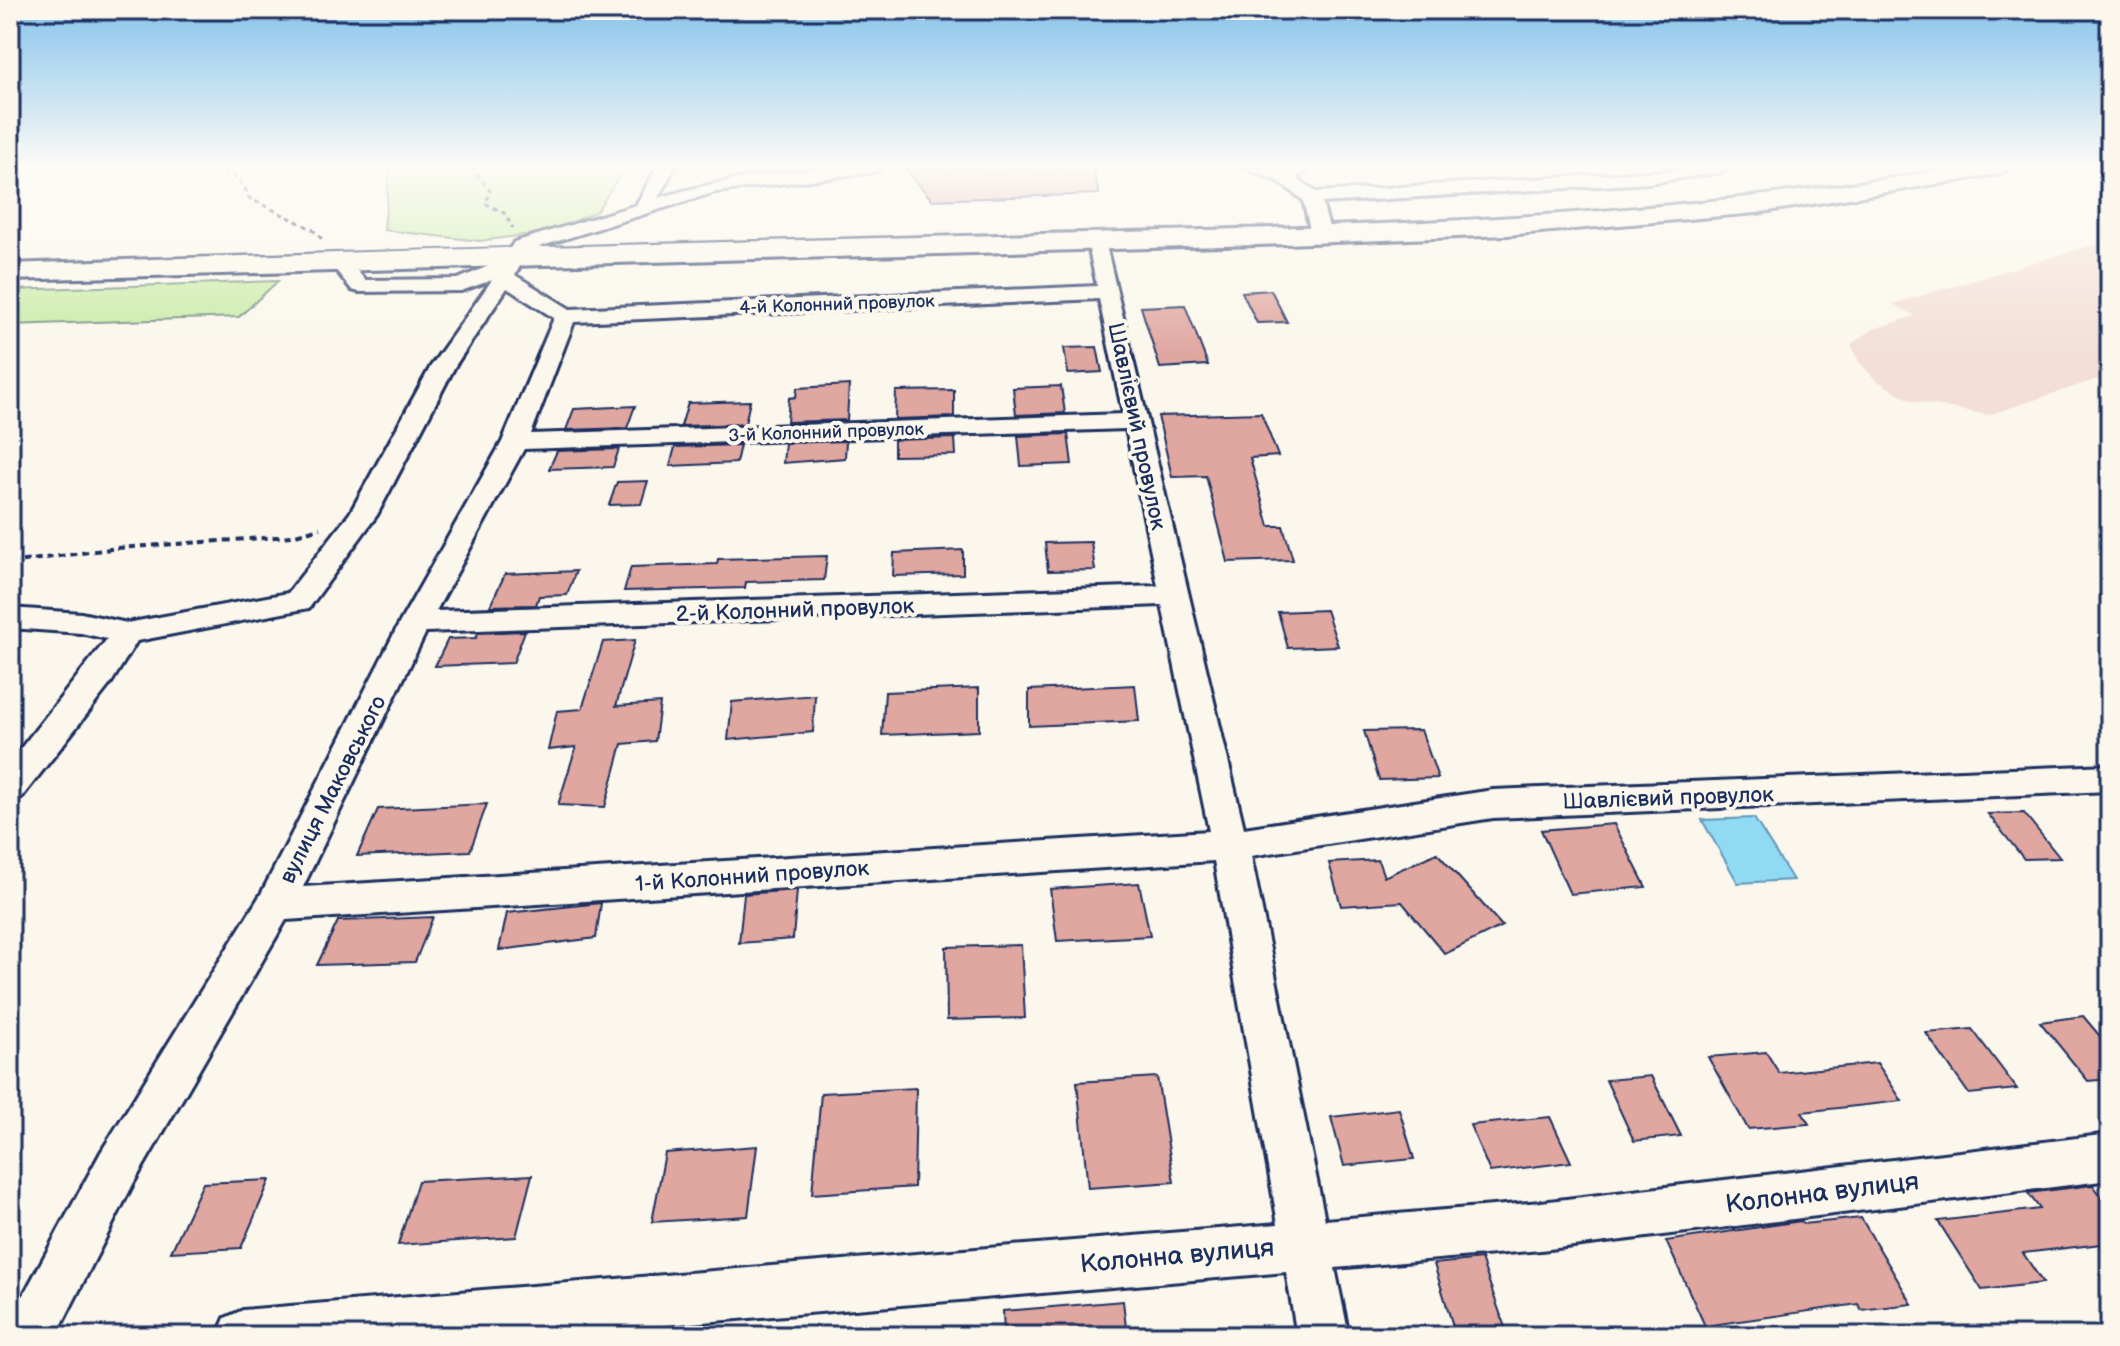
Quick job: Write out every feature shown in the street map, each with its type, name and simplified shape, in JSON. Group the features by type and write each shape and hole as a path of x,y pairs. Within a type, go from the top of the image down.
{"highway":[{"path":"10,272 334,251 512,261 1394,230"}],"street":[{"path":"10,618 81,623 127,633 298,601 363,515 443,366 512,261 593,230"},
{"path":"1320,230 1321,234"},
{"name":"Шавлієвий провулок","path":"1097,241 1230,845 1323,1336"},
{"path":"512,261 566,316"},
{"name":"4-й Колонний провулок","path":"566,316 1109,292"},
{"name":"вулиця Маковського","path":"29,1336 117,1168 275,905 415,622 515,442 566,316"},
{"name":"3-й Колонний провулок","path":"515,442 1137,421"},
{"name":"2-й Колонний провулок","path":"415,622 1175,595"},
{"path":"10,787 100,675 127,633"},
{"name":"Шавлієвий провулок","path":"1230,845 1493,804 2110,778"},
{"name":"1-й Колонний провулок","path":"275,905 1230,845"},
{"name":"Колонна вулиця","path":"243,1336 1541,1226 2110,1157"}],"path":[{"path":"313,230 334,251"},
{"path":"512,261 520,233 518,230"},
{"path":"10,563 117,548 292,536 363,515"}],"shaded area":[{"path":"2110,240 2110,375 1988,415 1912,401 1876,380 1859,362 1851,344 1874,329 1915,316 1893,304"}],"green space":[{"path":"384,230 557,230 480,241"},
{"path":"278,281 239,317 10,325 10,290"}],"water":[{"path":"1754,818 1793,880 1738,883 1702,820"}],"building":[{"path":"1271,290 1287,322 1257,323 1242,292"},
{"path":"1185,305 1208,365 1160,368 1141,307"},
{"path":"1097,347 1102,372 1068,374 1064,348"},
{"path":"849,385 847,420 787,422 789,398 796,397 797,388"},
{"path":"1061,386 1065,413 1016,415 1013,388"},
{"path":"954,390 954,417 895,419 896,391"},
{"path":"750,401 745,424 681,426 688,403"},
{"path":"635,406 627,428 566,430 574,409"},
{"path":"1261,413 1278,456 1250,458 1269,526 1283,526 1293,560 1228,562 1206,476 1172,477 1158,416"},
{"path":"1068,434 1072,464 1021,466 1018,436"},
{"path":"955,438 956,455 894,456 894,440"},
{"path":"846,441 845,458 783,463 785,443"},
{"path":"740,445 736,463 670,466 675,447"},
{"path":"619,449 613,467 549,469 557,451"},
{"path":"648,481 641,504 609,505 617,482"},
{"path":"1091,542 1095,570 1048,571 1045,543"},
{"path":"963,550 963,574 893,576 894,553"},
{"path":"827,556 824,580 746,582 745,588 624,591 631,567 717,564 718,559"},
{"path":"576,571 567,595 539,596 536,605 490,606 505,574"},
{"path":"1326,610 1338,646 1288,648 1278,612"},
{"path":"525,631 513,663 435,666 448,639 476,638 478,633"},
{"path":"635,640 616,706 660,703 655,741 622,744 605,807 558,805 576,747 548,750 557,711 582,709 603,642"},
{"path":"1135,685 1139,721 1029,726 1029,690"},
{"path":"979,688 979,731 882,735 885,692"},
{"path":"815,695 813,732 728,740 732,702"},
{"path":"1421,730 1438,778 1379,780 1364,731"},
{"path":"487,804 470,851 357,856 378,809"},
{"path":"2024,813 2060,858 2024,859 1988,814"},
{"path":"1614,824 1646,887 1570,894 1541,830"},
{"path":"1437,853 1502,926 1445,954 1402,902 1341,906 1329,863 1378,860 1384,877"},
{"path":"1139,883 1150,936 1057,941 1050,889"},
{"path":"797,890 793,939 739,943 744,894"},
{"path":"601,903 596,938 499,950 507,913"},
{"path":"433,917 415,962 317,965 338,921"},
{"path":"1021,945 1025,1018 947,1020 946,947"},
{"path":"2083,1016 2110,1048 2110,1079 2088,1081 2040,1022"},
{"path":"1972,1029 2017,1089 1969,1094 1926,1033"},
{"path":"1766,1052 1779,1073 1877,1063 1902,1101 1802,1112 1809,1124 1748,1129 1708,1057"},
{"path":"1651,1076 1681,1136 1634,1141 1606,1080"},
{"path":"1157,1077 1174,1182 1088,1188 1077,1082"},
{"path":"916,1088 914,1187 812,1194 821,1093"},
{"path":"1399,1109 1414,1159 1344,1166 1331,1117"},
{"path":"1550,1117 1571,1162 1490,1172 1470,1125"},
{"path":"757,1146 748,1216 652,1222 665,1153"},
{"path":"532,1175 516,1237 398,1245 418,1181"},
{"path":"270,1180 241,1248 171,1252 203,1183"},
{"path":"2093,1185 2110,1208 2110,1243 2023,1253 2043,1283 1982,1290 1938,1221 2040,1209 2028,1193"},
{"path":"1861,1218 1912,1304 1861,1310 1858,1304 1705,1326 1666,1241 1801,1221 1803,1224"},
{"path":"1481,1259 1508,1336 1456,1336 1434,1264"},
{"path":"1123,1301 1127,1336 1004,1336 1003,1311"}]}
